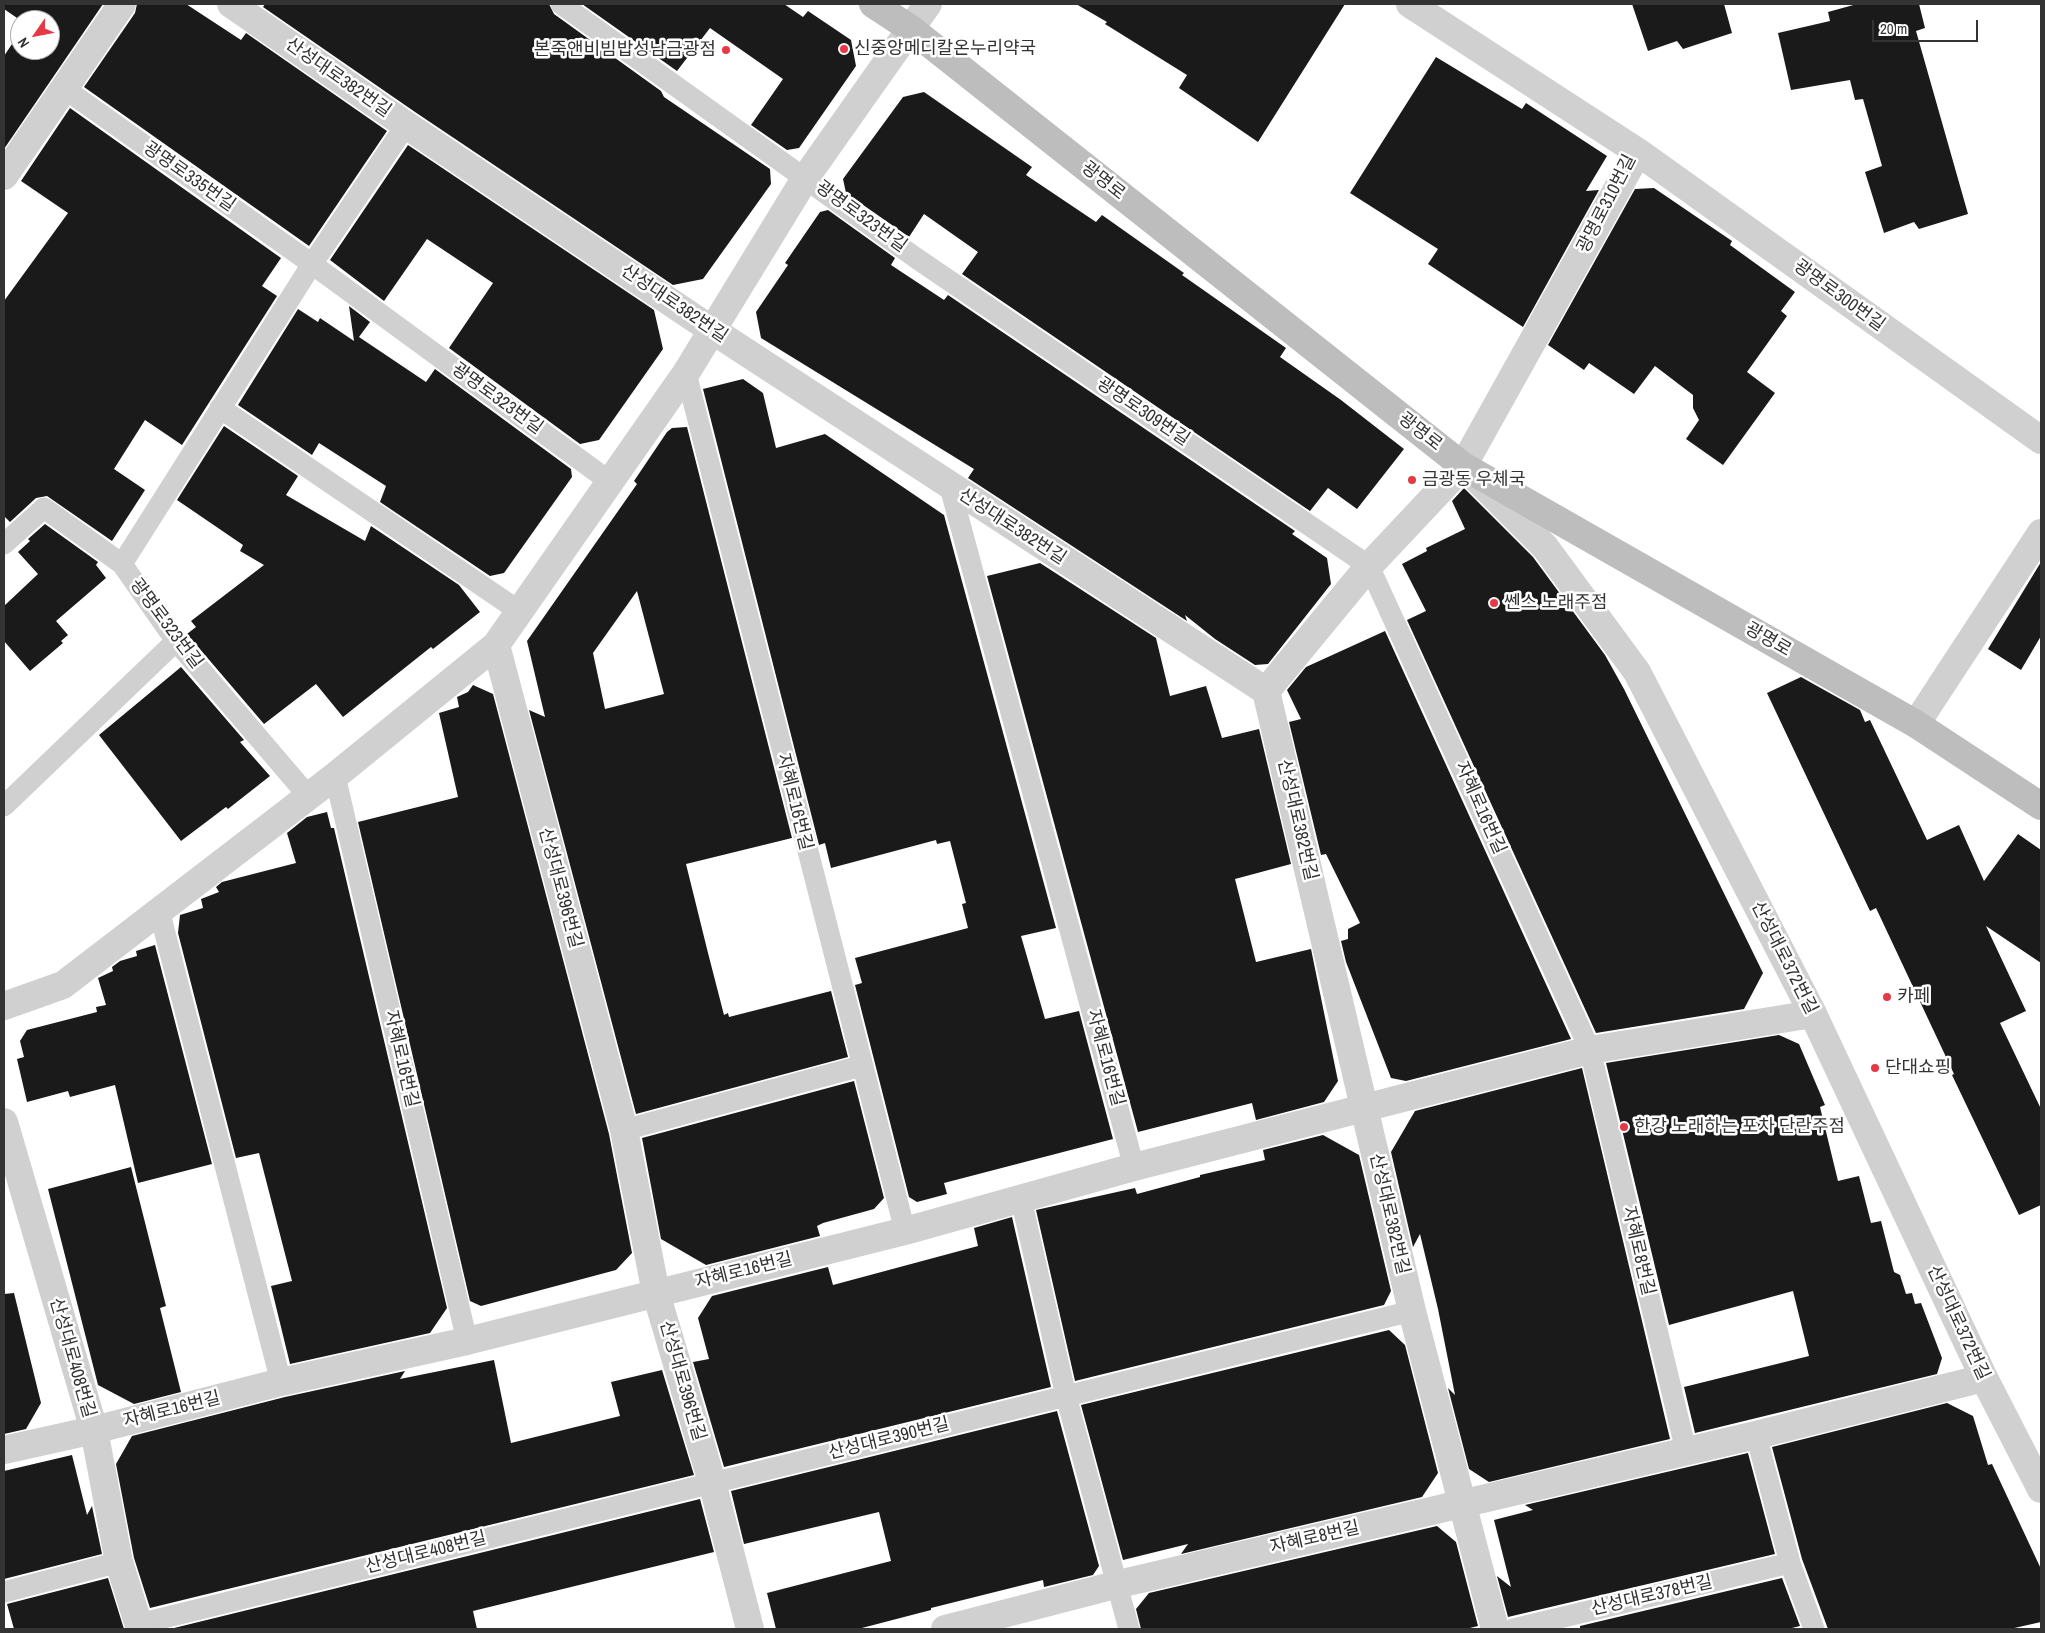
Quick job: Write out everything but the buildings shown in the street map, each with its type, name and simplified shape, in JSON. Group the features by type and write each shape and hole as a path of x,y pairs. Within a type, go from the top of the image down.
{"main road":[{"name":"광명로","path":"873,4 911,29 1463,466 1916,724 2041,806"}],"street":[{"path":"5,173 65,89 122,4"},
{"name":"산성대로382번길","path":"231,4 712,330 950,487 1266,691 1412,1311 1464,1503 1495,1629"},
{"name":"광명로323번길","path":"4,1006 63,985 309,797 496,645 608,481 686,373 806,177 928,4"},
{"name":"광명로310번길","path":"1410,4 1638,152 1463,466"},
{"name":"광명로300번길","path":"1638,152 2041,440"},
{"path":"1266,691 1369,566 1463,466"},
{"name":"산성대로372번길","path":"1463,466 1545,547 1637,672 1813,1014 1984,1378 2041,1489"},
{"path":"1916,724 2041,533"},
{"name":"산성대로396번길","path":"496,645 624,1130 656,1293 712,1482 750,1629"},
{"name":"자혜로16번길","path":"4,1450 94,1430 281,1382 467,1341 905,1232 1134,1167 1590,1050 1813,1014"},
{"name":"산성대로408번길","path":"4,1122 94,1430 119,1562 140,1627"},
{"name":"자혜로8번길","path":"945,1629 1119,1584 1756,1435 1984,1378"}],"lane":[{"name":"광명로323번길","path":"560,4 806,177 916,258"},
{"name":"광명로335번길","path":"65,89 312,264"},
{"path":"122,564 312,264 406,124"},
{"name":"광명로309번길","path":"916,258 1369,566"},
{"name":"광명로323번길","path":"312,264 608,481"},
{"name":"자혜로16번길","path":"686,373 861,1066 905,1232"},
{"path":"220,408 519,611"},
{"name":"자혜로16번길","path":"950,487 1134,1167"},
{"name":"광명로323번길","path":"4,544 44,508 122,564 176,641 309,797"},
{"name":"자혜로16번길","path":"1369,566 1590,1050"},
{"path":"4,806 176,641"},
{"name":"자혜로16번길","path":"335,776 467,1341"},
{"path":"159,910 281,1382"},
{"name":"자혜로8번길","path":"1590,1050 1686,1451"},
{"path":"624,1130 861,1066"},
{"path":"1021,1200 1066,1396 1119,1584 1129,1629"},
{"path":"1066,1396 1412,1311"},
{"name":"산성대로390번길","path":"712,1482 1066,1396"},
{"path":"1756,1435 1790,1563 1814,1629"},
{"name":"산성대로408번길","path":"140,1627 712,1482"},
{"path":"4,1592 119,1562"},
{"name":"산성대로378번길","path":"1513,1629 1790,1563"}],"place":[{"name":"신중앙메디칼온누리약국","path":"844,49"},
{"name":"본죽앤비빔밥성남금광점","path":"726,50"},
{"name":"금광동 우체국","path":"1412,480"},
{"name":"쎈스 노래주점","path":"1494,603"},
{"name":"카페","path":"1887,997"},
{"name":"단대쇼핑","path":"1875,1068"},
{"name":"한강 노래하는 포차 단란주점","path":"1624,1127"}]}
